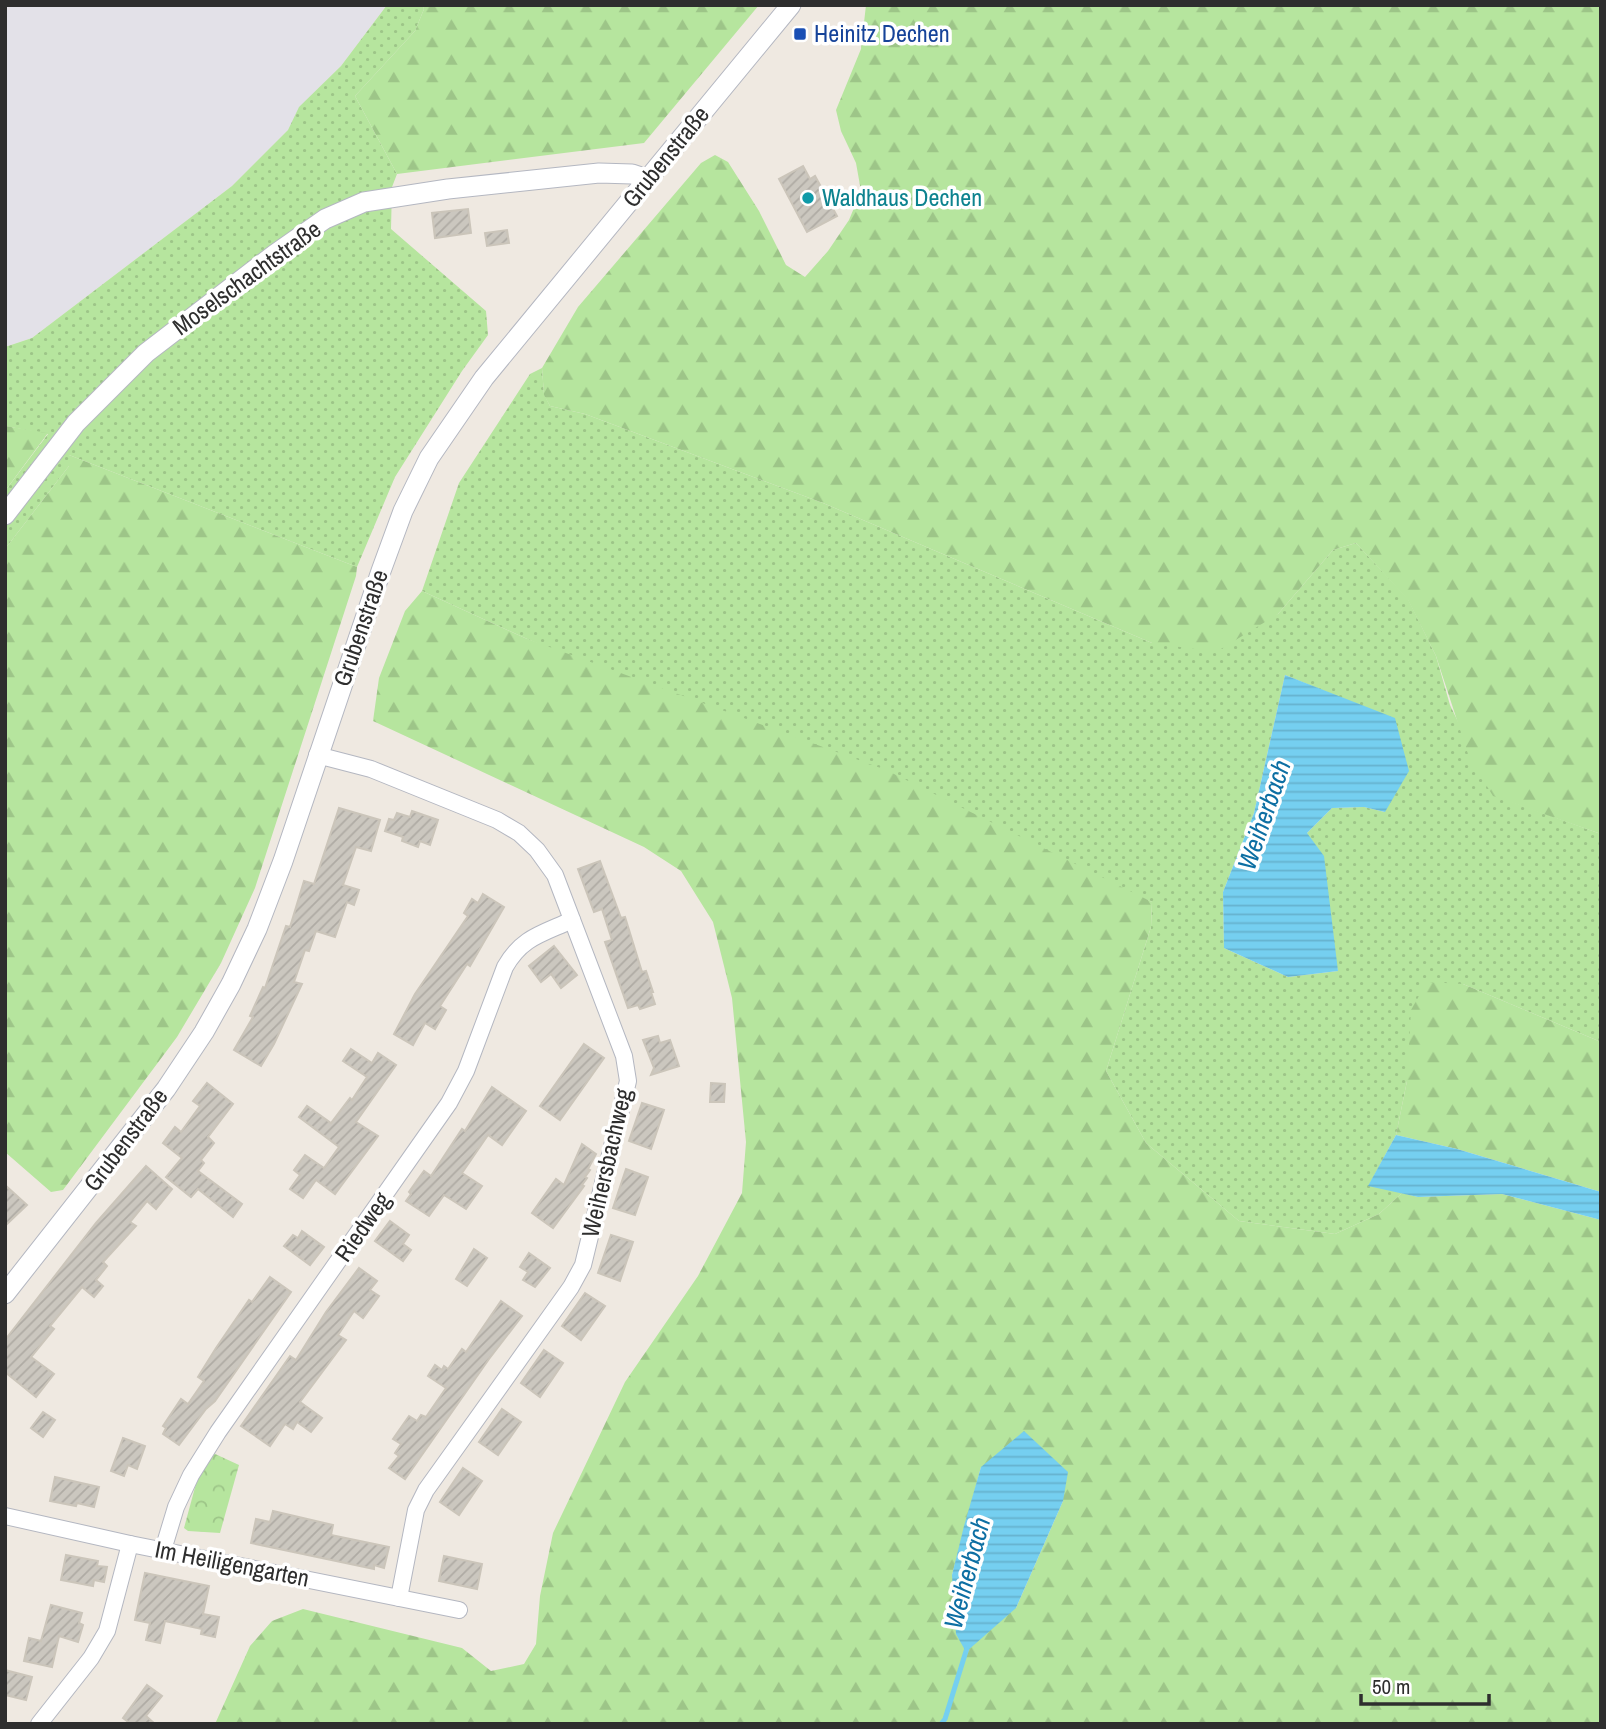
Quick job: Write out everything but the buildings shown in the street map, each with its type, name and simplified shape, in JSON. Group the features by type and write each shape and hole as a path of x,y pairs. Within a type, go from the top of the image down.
{"street":[{"name":"Grubenstraße","path":"5,1294 166,1088 204,1032 231,984 257,929 283,861 380,571 403,511 429,458 484,378 791,5"},
{"name":"Moselschachtstraße","path":"5,515 76,423 146,353 325,219 364,202 448,189 599,173 632,174 647,179"},
{"name":"Weihersbachweg","path":"317,755 371,769 497,820 519,833 537,850 555,875 624,1056 628,1081 583,1265 571,1287 426,1490 416,1510 399,1598"},
{"name":"Riedweg","path":"163,1550 176,1507 191,1475 218,1432 449,1103 466,1071 505,967 514,951 526,941 572,920"},
{"name":"Im Heiligengarten","path":"5,1516 459,1610"},
{"path":"39,1724 91,1658 107,1630 130,1544"}],"shaded area":[{"path":"5,5 387,5 341,66 300,107 288,130 232,186 32,338 5,347"}],"green space":[{"path":"387,5 422,5 424,9 415,31 355,96 397,174 392,187 391,229 486,311 488,335 395,477 357,567 69,455 69,466 5,549 5,491 48,434 5,426 5,347 32,338 232,186 288,130 299,107 341,66"},
{"path":"422,5 759,5 644,143 397,174 355,96 415,31 424,9"},
{"path":"866,5 1601,5 1601,834 1493,796 1469,757 1436,656 1408,600 1356,543 1333,550 1278,614 1216,652 1152,643 823,503 585,414 550,406 544,395 542,368 578,307 701,163 715,155 728,162 759,211 786,265 805,277 828,251 849,220 861,191 856,163 841,131 836,110 861,49"},
{"path":"542,368 544,394 550,406 585,414 823,503 1152,643 1278,614 1333,550 1356,543 1408,599 1436,656 1450,705 1493,795 1601,834 1601,1042 1463,984 1407,1081 1396,1135 1369,1185 1402,1193 1379,1214 1335,1234 1239,1221 1146,1143 1106,1071 1151,927 1152,902 525,638 422,591 459,483 530,374","holes":["1285,675 1327,692 1385,812 1364,807 1332,808 1307,833 1338,971 1288,977 1224,948 1223,892 1254,813"]},
{"path":"5,426 48,433 5,491"},
{"path":"69,455 357,567 255,888 221,963 177,1037 63,1190 51,1192 5,1152 5,549 69,466"},
{"path":"422,591 525,638 886,770 1152,902 1151,927 1106,1071 1146,1143 1239,1221 1335,1234 1379,1214 1402,1193 1418,1197 1502,1194 1601,1220 1601,1724 215,1724 250,1646 272,1621 303,1609 462,1648 491,1671 524,1664 536,1644 540,1596 553,1533 625,1382 698,1276 742,1193 746,1142 732,998 713,922 681,871 644,847 373,721 379,678 405,611","holes":["981,1467 1063,1501 1016,1608 952,1575"]},
{"path":"1427,982 1463,984 1601,1042 1601,1192 1457,1149 1396,1135 1407,1081 1411,1010"},
{"path":"213,1453 239,1465 220,1533 188,1531 184,1528 197,1480"}],"water":[{"path":"1285,675 1395,718 1409,771 1385,812 1364,807 1332,808 1307,833 1324,856 1338,971 1288,977 1224,948 1223,892 1254,813"},
{"path":"1396,1135 1457,1149 1601,1192 1601,1220 1502,1194 1418,1197 1368,1186"},
{"path":"1024,1431 1068,1472 1063,1501 1016,1608 966,1652 956,1634 952,1575 964,1526 981,1467"}],"waterway":[{"name":"Weiherbach","path":"941,1724 945,1719 967,1648"}],"place":[{"name":"Heinitz Dechen","path":"800,34"},
{"name":"Waldhaus Dechen","path":"808,198"}]}
